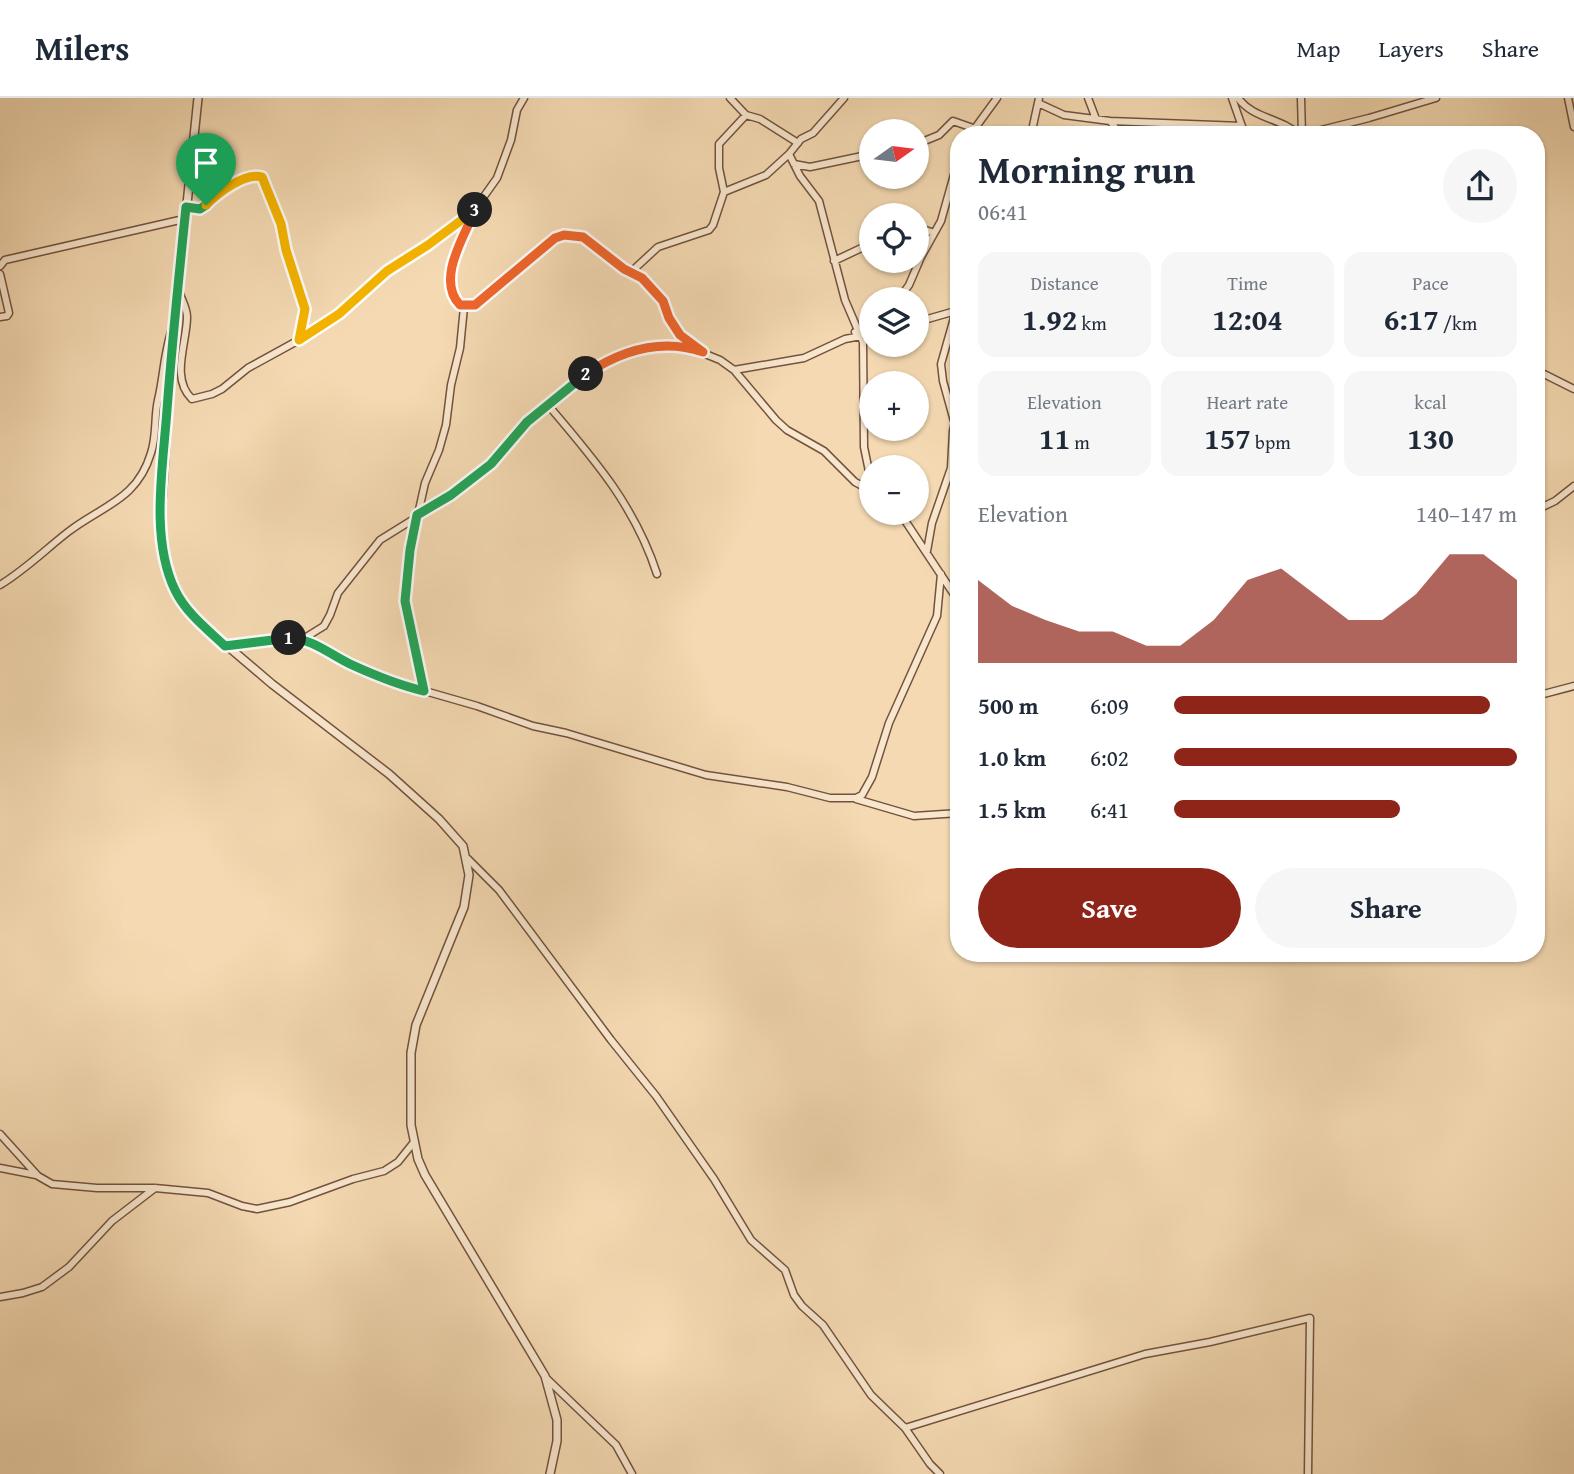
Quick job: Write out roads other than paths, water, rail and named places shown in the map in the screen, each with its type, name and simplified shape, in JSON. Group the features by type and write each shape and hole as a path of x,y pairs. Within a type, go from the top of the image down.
{"street":[{"path":"198,98 174,321 161,541 168,571 182,604 225,646 389,774 460,841 468,859 499,890 656,1096 714,1179 751,1240 785,1270 794,1295 802,1306 823,1325 871,1395 905,1428 940,1474"},
{"path":"524,98 517,110 511,140 497,178 475,209 458,247 450,281 456,302 464,307 475,305 545,246 564,235 587,239 612,261 642,278 657,293 680,335 734,370 782,425 824,451 859,483"},
{"path":"730,98 738,110 760,119 798,143"},
{"path":"724,192 766,175 798,143 813,133 844,98"},
{"path":"976,126 997,98"},
{"path":"1088,98 1096,119"},
{"path":"1033,126 1038,101 1064,115 1110,121 1242,125 1232,98"},
{"path":"1238,98 1247,108 1282,126"},
{"path":"1299,126 1301,98"},
{"path":"1334,126 1436,98"},
{"path":"1567,98 1574,127"},
{"path":"631,272 658,247 709,230 713,225 724,192 719,167 719,144 746,115"},
{"path":"929,139 939,135 953,121 962,126"},
{"path":"1110,121 1114,126"},
{"path":"734,370 804,358 859,333 845,300 819,201 800,176 789,154"},
{"path":"794,164 810,167 859,157"},
{"path":"186,207 202,208 227,188 250,176 262,177 281,224 286,250 305,309 299,340"},
{"path":"908,287 941,221 950,190"},
{"path":"178,289 186,307 187,320 182,383 192,399 222,389 248,368 339,314 387,271 428,245 475,209"},
{"path":"0,266 5,260 184,219"},
{"path":"929,231 934,233"},
{"path":"834,261 859,249"},
{"path":"0,274 9,313 0,317"},
{"path":"424,691 405,601 410,550 425,483 446,425 451,385 460,348 464,307"},
{"path":"929,318 950,312"},
{"path":"0,585 74,527 119,500 140,479 155,436 166,351 174,321"},
{"path":"950,334 941,364 950,409"},
{"path":"303,639 319,630 327,621 338,593 371,549 389,533 451,495 491,464 527,422 588,373 604,363 650,346 683,345 703,352"},
{"path":"864,357 866,455"},
{"path":"1545,374 1574,389"},
{"path":"548,405 617,490 641,530 657,575"},
{"path":"927,551 932,523 950,471"},
{"path":"1545,506 1574,486"},
{"path":"909,525 950,588"},
{"path":"854,799 862,795 872,777 889,723 937,616 941,575"},
{"path":"225,646 269,639 303,639 390,681 494,711 533,726 566,733 706,775 787,787 831,798 854,799 914,816 950,814"},
{"path":"1545,693 1574,685"},
{"path":"468,859 469,888 464,907 415,1026 410,1081 414,1142 425,1175 545,1376 557,1420 557,1441 550,1474"},
{"path":"0,1134 38,1176"},
{"path":"0,1168 38,1176 60,1186 155,1188 208,1193 250,1208 267,1208 353,1178 384,1171 398,1162 414,1142"},
{"path":"1,1295 30,1292 49,1282 69,1266 112,1221 155,1188"},
{"path":"905,1428 1145,1354 1310,1318 1308,1474"},
{"path":"545,1376 616,1445 632,1474"}]}
